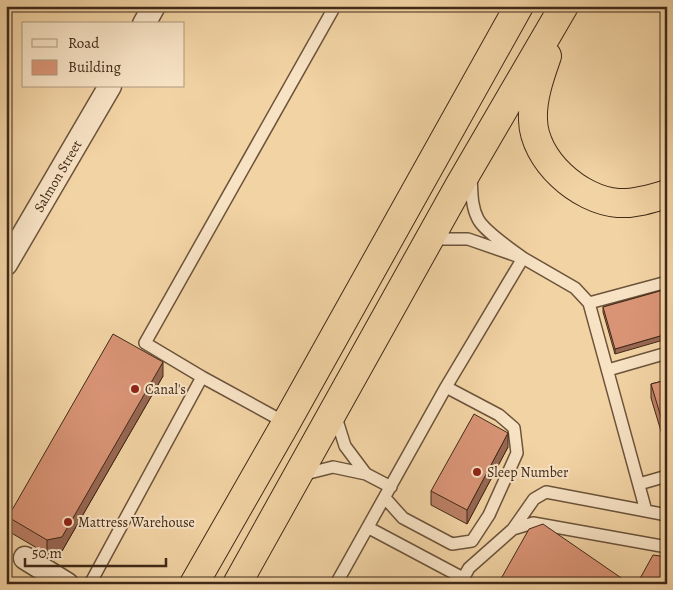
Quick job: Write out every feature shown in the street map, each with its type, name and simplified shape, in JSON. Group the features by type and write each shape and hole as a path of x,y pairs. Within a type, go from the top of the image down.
{"highway":[{"path":"194,584 286,424 519,6"},
{"path":"237,584 250,572 297,477 470,167 565,6"},
{"path":"565,6 540,78 534,102 533,120 537,138 546,156 555,169 568,181 581,191 598,198 617,203 633,202 667,194"}],"street":[{"path":"145,22 154,6"},
{"name":"Salmon Street","path":"6,264 109,88"},
{"path":"25,558 66,583"}],"lane":[{"path":"286,424 145,343 335,6"},
{"path":"470,167 472,202 478,221 523,258 575,288 589,303 646,511"},
{"path":"430,239 468,239 523,258"},
{"path":"336,584 446,388 523,258"},
{"path":"589,303 667,282"},
{"path":"608,370 667,354"},
{"path":"90,584 202,377"},
{"path":"385,498 403,518 452,544 472,541 489,515 517,453 514,428 499,415 446,388"},
{"path":"334,411 345,446 366,474"},
{"path":"297,477 333,467 366,474 391,487"},
{"path":"638,484 667,476"},
{"path":"369,528 462,581 469,568 513,529 534,499 546,492 667,515"},
{"path":"513,529 533,523 667,547"}],"building":[{"path":"667,289 667,334 615,349 603,307"},
{"path":"113,334 163,362 62,537 47,540 8,517"},
{"path":"667,380 667,437 651,384"},
{"path":"474,414 508,433 467,510 431,491"},
{"path":"543,524 630,584 498,584 529,529"},
{"path":"653,555 667,557 667,584 637,584"}],"place":[{"name":"Canal's","path":"135,389"},
{"name":"Sleep Number","path":"477,472"},
{"name":"Mattress Warehouse","path":"68,522"}]}
